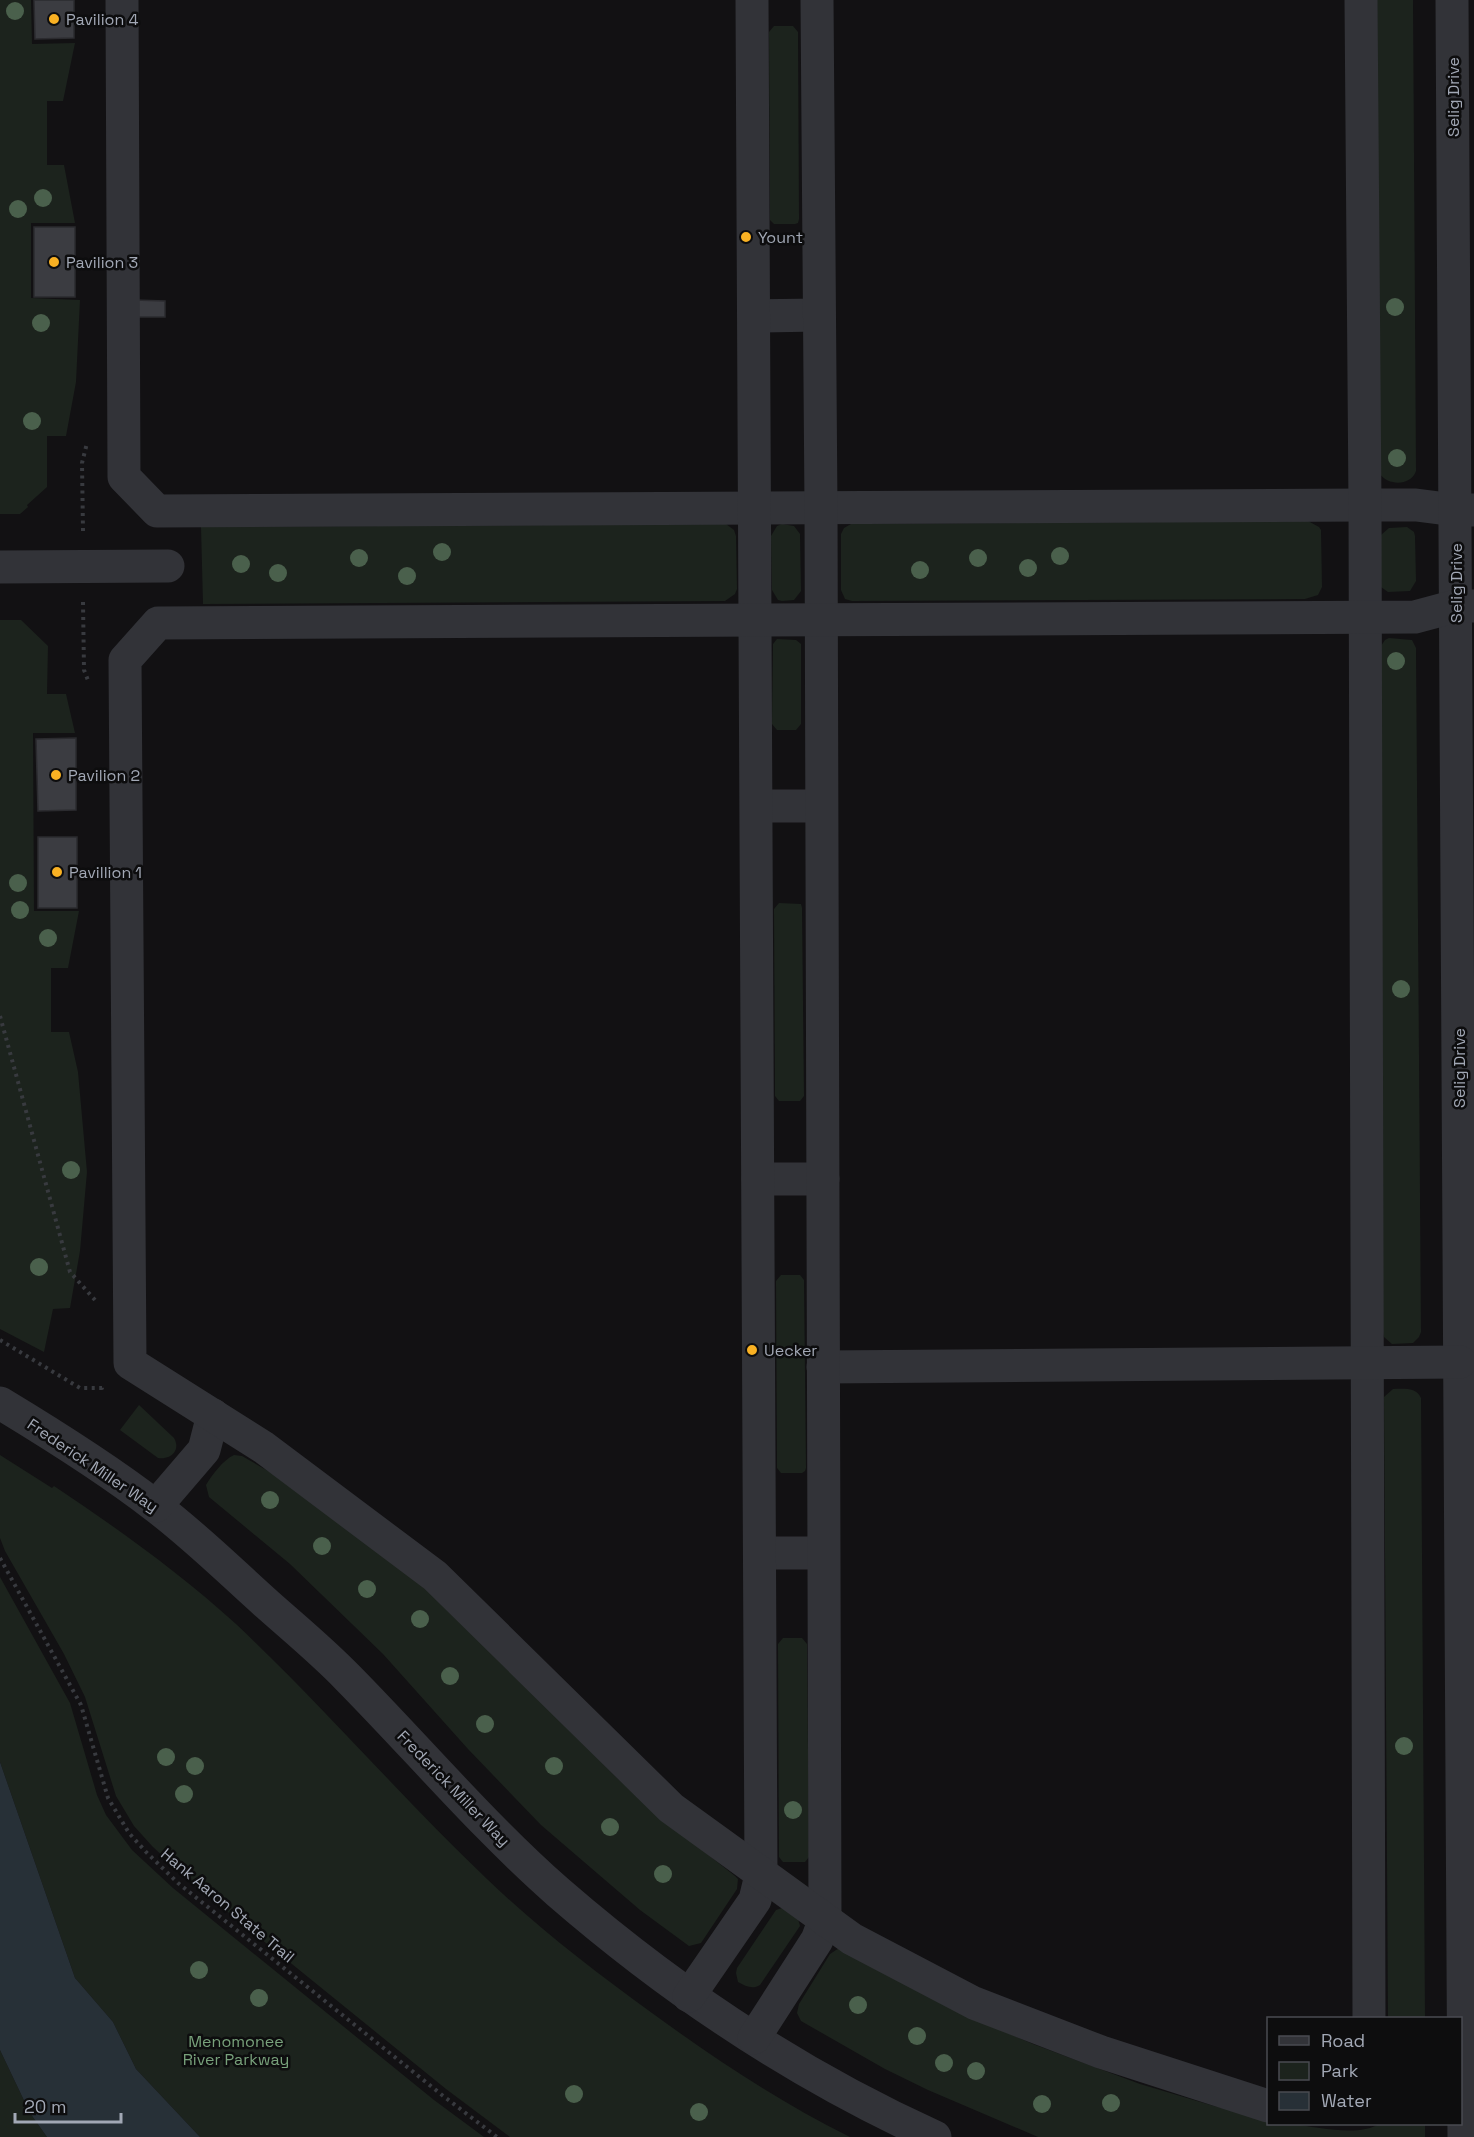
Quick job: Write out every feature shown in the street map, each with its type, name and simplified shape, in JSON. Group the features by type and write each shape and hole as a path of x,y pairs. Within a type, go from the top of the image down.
{"street":[{"path":"122,0 124,477 157,511 1365,505 1416,505 1465,510"},
{"path":"689,1996 755,1900 761,1875 752,0"},
{"path":"753,2038 817,1940 825,1919 821,508 817,0"},
{"path":"1361,0 1365,505 1369,2017"},
{"name":"Selig Drive","path":"1452,0 1465,510 1467,1198 1460,1362 1464,2137"},
{"path":"754,316 819,315"},
{"path":"0,567 168,566"},
{"path":"1267,2105 1101,2052 974,2003 852,1939 671,1808 435,1576 263,1447 130,1363 125,660 158,623 1415,617 1465,606"},
{"path":"757,806 821,806"},
{"path":"758,1179 823,1179"},
{"path":"823,1367 1460,1362"},
{"name":"Frederick Miller Way","path":"0,1403 98,1465 156,1506 346,1675 507,1845 605,1932 689,1996 753,2038 840,2088 935,2137"},
{"path":"156,1506 204,1450 213,1415"},
{"path":"760,1553 824,1553"}],"path":[{"path":"0,1016 69,1272 102,1307"},
{"path":"0,1340 80,1388 102,1388 102,1377"},
{"name":"Hank Aaron State Trail","path":"0,1558 81,1705 108,1798 129,1833 178,1883 497,2137"}],"green space":[{"path":"0,0 31,0 32,44 75,43 63,101 47,101 47,165 64,165 75,223 31,223 31,298 80,300 76,382 66,436 47,436 47,487 20,514 0,514"},
{"path":"1377,0 1413,0 1416,471 1405,482 1399,483 1388,481 1380,474"},
{"path":"774,26 793,26 798,32 799,219 795,224 774,224 770,220 769,32"},
{"path":"1308,521 1321,530 1322,587 1318,595 1305,599 852,601 845,599 841,590 841,534 844,528 851,524"},
{"path":"726,524 734,530 736,536 737,589 735,594 725,601 203,604 201,527"},
{"path":"782,524 794,526 800,534 801,591 794,600 782,601 778,600 772,590 771,536 777,526"},
{"path":"1407,527 1414,532 1415,536 1416,581 1410,591 1388,592 1381,587 1381,535 1389,528"},
{"path":"0,620 21,620 48,646 47,694 66,694 75,733 33,733 34,911 79,911 68,968 51,968 51,1032 69,1032 78,1072 87,1172 80,1251 70,1308 53,1309 44,1352 0,1329"},
{"path":"1389,638 1412,640 1416,648 1421,1332 1413,1343 1392,1344 1384,1337 1383,1332 1381,646"},
{"path":"777,639 796,640 801,644 801,724 796,730 777,730 772,724 773,644"},
{"path":"779,903 801,904 802,908 804,1096 800,1101 779,1101 775,1096 774,909"},
{"path":"781,1275 800,1275 804,1280 806,1468 802,1473 781,1473 777,1468 776,1281"},
{"path":"1393,1389 1405,1389 1413,1390 1421,1398 1425,2017 1388,2017 1384,1397"},
{"path":"139,1405 174,1438 176,1446 171,1456 158,1458 120,1430"},
{"path":"0,1455 52,1488 54,1486 101,1518 215,1605 300,1687 487,1879 567,1949 724,2063 773,2095 850,2137 510,2137 446,2089 186,1878 134,1826 116,1796 85,1697 0,1538"},
{"path":"234,1455 242,1456 275,1475 445,1603 618,1779 738,1879 737,1889 701,1943 689,1946 640,1910 541,1825 468,1749 383,1654 290,1564 209,1497 206,1485 222,1464"},
{"name":"Menomonee River Parkway","path":"0,1577 70,1703 97,1795 106,1815 132,1850 173,1888 434,2100 484,2137 200,2137 136,2069 113,2022 75,1978 0,1762"},
{"path":"783,1638 802,1638 807,1644 809,1857 805,1862 783,1862 779,1857 778,1644"},
{"path":"782,1908 798,1919 800,1926 760,1985 752,1987 738,1982 737,1968 776,1910"},
{"path":"839,1948 950,2008 1033,2044 1140,2084 1214,2106 1267,2118 1267,2125 1296,2125 1349,2131 1377,2125 1425,2125 1425,2137 1038,2137 885,2069 801,2021 797,2013 799,2004 830,1954"},
{"path":"0,2050 30,2113 47,2137 0,2137"}],"water":[{"path":"0,1762 75,1978 113,2022 136,2069 200,2137 47,2137 30,2113 0,2050"}],"building":[{"name":"Pavilion 4","path":"34,0 74,0 74,38 35,39"},
{"name":"Pavilion 3","path":"34,227 75,227 75,297 34,297"},
{"path":"135,300 165,301 165,317 134,317"},
{"name":"Pavilion 2","path":"76,738 76,810 38,811 36,739"},
{"name":"Pavillion 1","path":"38,837 77,837 77,908 38,908"}],"place":[{"name":"Pavilion 4","path":"54,19"},
{"name":"Yount","path":"746,237"},
{"name":"Pavilion 3","path":"54,262"},
{"name":"Pavilion 2","path":"56,775"},
{"name":"Pavillion 1","path":"57,872"},
{"name":"Uecker","path":"752,1350"}]}
